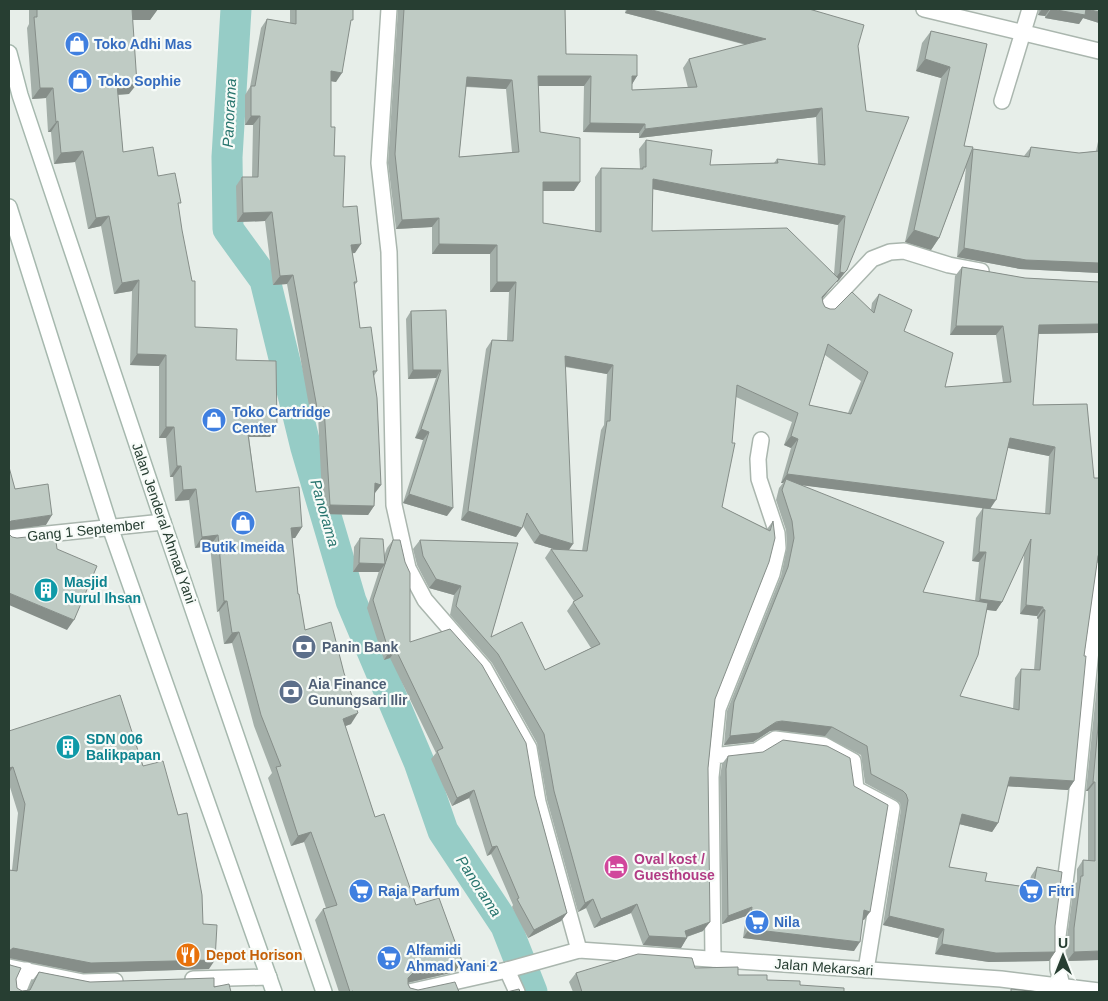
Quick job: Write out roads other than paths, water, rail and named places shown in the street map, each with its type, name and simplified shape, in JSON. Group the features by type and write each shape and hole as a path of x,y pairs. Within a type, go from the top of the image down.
{"street":[{"path":"389,9 379,164 389,252 394,505 408,568 425,600 484,668 529,748 538,802 579,950"},
{"path":"924,9 1099,50"},
{"path":"1002,101 1030,9"},
{"name":"Jalan Jenderal Ahmad Yani","path":"9,53 20,95 324,992"},
{"path":"9,207 110,527 274,992"},
{"path":"825,309 872,259 890,252 904,251 949,265 992,273"},
{"path":"713,959 711,777 718,709 777,559 777,533 759,479 758,459 761,440"},
{"name":"Gang 1 September","path":"9,538 164,522"},
{"path":"1062,986 1058,969 1058,936 1076,800 1099,570"},
{"path":"713,756 756,751 775,739 824,745 853,761 856,789 892,808 866,970"},
{"name":"Jalan Mekarsari","path":"409,992 507,970 579,950 1001,979 1099,991"},
{"path":"9,967 83,982 131,981"},
{"path":"18,992 27,970"},
{"path":"507,970 517,992"},
{"path":"180,980 269,977"}],"waterway":[{"name":"Panorama","path":"236,9 227,157 228,229 265,280 306,448 351,601 419,762 443,831 506,926 532,992"}],"place":[{"name":"Toko Adhi Mas","path":"77,44"},
{"name":"Toko Sophie","path":"80,81"},
{"name":"Toko Cartridge Center","path":"214,420"},
{"name":"Butik Imeida","path":"243,523"},
{"name":"Masjid Nurul Ihsan","path":"46,590"},
{"name":"Panin Bank","path":"304,647"},
{"name":"Aia Finance Gunungsari Ilir","path":"291,692"},
{"name":"SDN 006 Balikpapan","path":"68,747"},
{"name":"Oval kost / Guesthouse","path":"616,867"},
{"name":"Raja Parfum","path":"361,891"},
{"name":"Fitri","path":"1031,891"},
{"name":"Nila","path":"757,922"},
{"name":"Depot Horison","path":"188,955"},
{"name":"Alfamidi Ahmad Yani 2","path":"389,958"}]}
